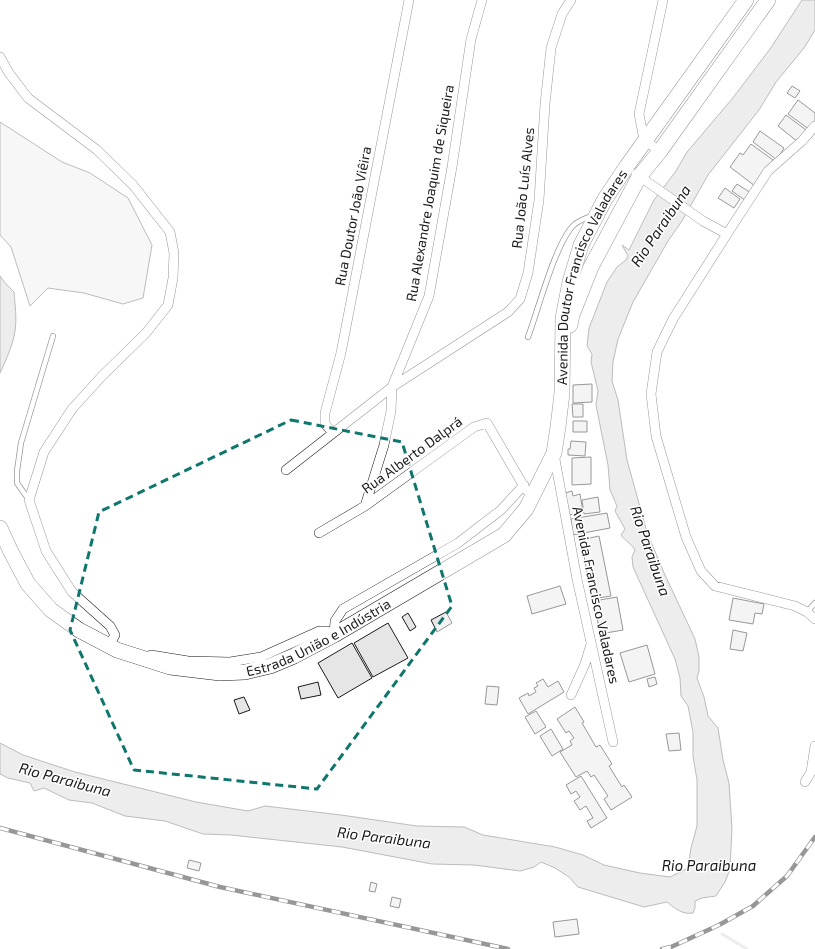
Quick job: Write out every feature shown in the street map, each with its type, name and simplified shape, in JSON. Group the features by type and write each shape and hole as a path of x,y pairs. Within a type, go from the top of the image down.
{"highway":[{"name":"Avenida Doutor Francisco Valadares","path":"561,377 563,318 570,282 581,245 605,198 644,140 746,0"},
{"name":"Avenida Doutor Francisco Valadares","path":"561,377 572,315 604,242 640,177 768,0"},
{"name":"Estrada União e Indústria","path":"0,528 28,584 51,610 79,630 111,647 170,667 220,673 245,672 270,666 284,654 334,634 504,535 532,500 554,453 562,393 561,377"}],"street":[{"name":"Rua Doutor João Viêira","path":"333,434 325,424 325,413 341,353 409,0"},
{"name":"Rua Alexandre Joaquim de Siqueira","path":"392,387 428,296 452,167 471,39 482,0"},
{"name":"Rua João Luís Alves","path":"286,470 392,387 508,312 520,299 528,273 539,200 545,104 551,48 562,14 571,0"},
{"path":"660,151 644,140 639,114 662,0"},
{"path":"0,57 9,73 28,98 97,150 132,185 170,232 174,253 173,278 168,306 146,333 102,376 72,409 44,452 28,500 46,551 72,592 110,626 115,635 111,642 111,647"},
{"path":"815,126 802,141 768,171 673,319 657,352 651,394 656,436 686,537 701,571 715,586 795,606 807,612 815,619"},
{"path":"627,166 640,177 703,221 727,234"},
{"path":"365,506 384,445 391,411 392,387"},
{"name":"Rua Alberto Dalprá","path":"319,533 365,506 474,427 487,423 532,500"},
{"name":"Avenida Francisco Valadares","path":"554,453 577,579 613,742"},
{"path":"334,634 335,622 343,609 458,543 501,510 524,485"},
{"path":"571,695 585,664 591,642"},
{"path":"805,782 811,772 815,746"}],"lane":[{"path":"528,336 564,239 575,224 598,212"},
{"path":"28,500 18,483 21,443 53,336"},
{"path":"807,612 815,603"}],"highlighted area":[{"path":"291,420 402,442 452,606 317,789 134,770 70,630 99,512"}],"shaded area":[{"path":"0,122 62,162 90,173 128,198 152,245 143,298 123,304 84,293 48,288 30,306 11,247 0,235"}],"water":[{"name":"Rio Paraibuna","path":"802,0 815,0 815,30 804,48 776,82 759,110 708,175 633,302 618,339 613,362 612,381 618,400 627,460 638,500 648,535 695,639 699,657 699,671 697,678 704,697 708,716 718,728 723,760 729,783 732,829 730,869 725,882 716,896 702,898 695,901 693,913 685,913 667,902 644,907 578,887 569,877 555,868 541,862 534,867 520,871 474,865 432,864 342,847 231,835 203,834 165,821 125,816 92,803 69,800 44,788 34,791 30,783 8,778 0,774 0,743 23,755 75,772 196,802 248,811 265,806 417,826 464,827 483,835 555,847 583,855 604,865 640,873 670,877 688,868 691,848 697,826 697,780 693,756 693,732 688,706 681,696 680,678 675,659 633,567 632,557 635,550 621,535 625,529 615,511 617,506 610,490 608,465 596,405 598,391 591,362 592,354 587,346 589,328 607,282 617,267 626,260 628,256 622,245 629,250 654,200 676,171 687,152 732,99 770,49"},
{"path":"0,276 14,292 16,321 13,342 0,373"}],"building":[{"path":"792,86 800,91 795,98 787,93"},
{"path":"798,100 815,113 815,123 810,130 788,114"},
{"path":"786,115 806,130 798,142 778,126"},
{"path":"760,131 784,148 777,160 753,142"},
{"path":"751,144 773,160 755,186 730,167 740,153 743,155"},
{"path":"737,184 751,193 746,201 732,191"},
{"path":"725,188 740,199 734,208 718,198"},
{"path":"592,384 592,402 573,403 573,385"},
{"path":"572,404 583,404 583,417 573,417"},
{"path":"573,421 587,421 587,432 573,432"},
{"path":"571,441 586,442 585,456 568,455 568,449 570,449"},
{"path":"591,457 591,484 572,485 572,458"},
{"path":"572,491 573,496 580,494 583,512 569,515 565,493"},
{"path":"598,497 600,512 584,514 582,500"},
{"path":"607,513 610,528 573,535 571,519"},
{"path":"599,536 611,596 592,599 581,540"},
{"path":"560,586 566,604 532,614 527,596"},
{"path":"617,597 623,630 600,634 594,601"},
{"path":"733,598 764,604 762,614 755,613 753,624 729,620"},
{"path":"446,612 452,623 437,632 431,620"},
{"path":"408,613 416,627 410,631 402,617"},
{"path":"388,623 408,658 373,677 354,643"},
{"path":"733,630 747,633 743,651 730,649"},
{"path":"352,643 372,678 338,698 318,663"},
{"path":"647,645 655,674 629,682 620,653"},
{"path":"655,677 657,684 649,687 647,679"},
{"path":"543,679 548,687 558,681 564,692 528,714 519,698 528,693 529,696 536,692 534,688 538,686 536,683"},
{"path":"318,682 321,695 301,699 298,687"},
{"path":"487,686 499,687 497,705 485,704"},
{"path":"244,697 250,710 239,714 234,700"},
{"path":"575,707 584,722 582,723 596,747 600,745 612,764 609,766 622,787 624,785 632,797 611,810 604,799 608,796 594,775 591,777 587,771 576,777 560,752 572,745 570,741 574,738 569,731 566,733 557,719"},
{"path":"536,711 546,727 535,734 525,717"},
{"path":"551,729 563,749 552,756 540,736"},
{"path":"679,733 681,750 669,751 666,734"},
{"path":"581,776 607,818 591,828 587,821 593,818 586,806 580,810 574,801 580,797 576,791 571,794 566,785"},
{"path":"189,860 201,863 199,871 187,868"},
{"path":"371,882 377,884 375,892 369,891"},
{"path":"392,897 401,899 399,908 390,906"},
{"path":"577,919 579,934 555,937 553,922"}],"waterway":[{"path":"722,934 747,949"}],"railway":[{"path":"0,828 220,887 508,949"},
{"path":"662,949 671,947 719,925 753,906 787,876 815,837"}]}
